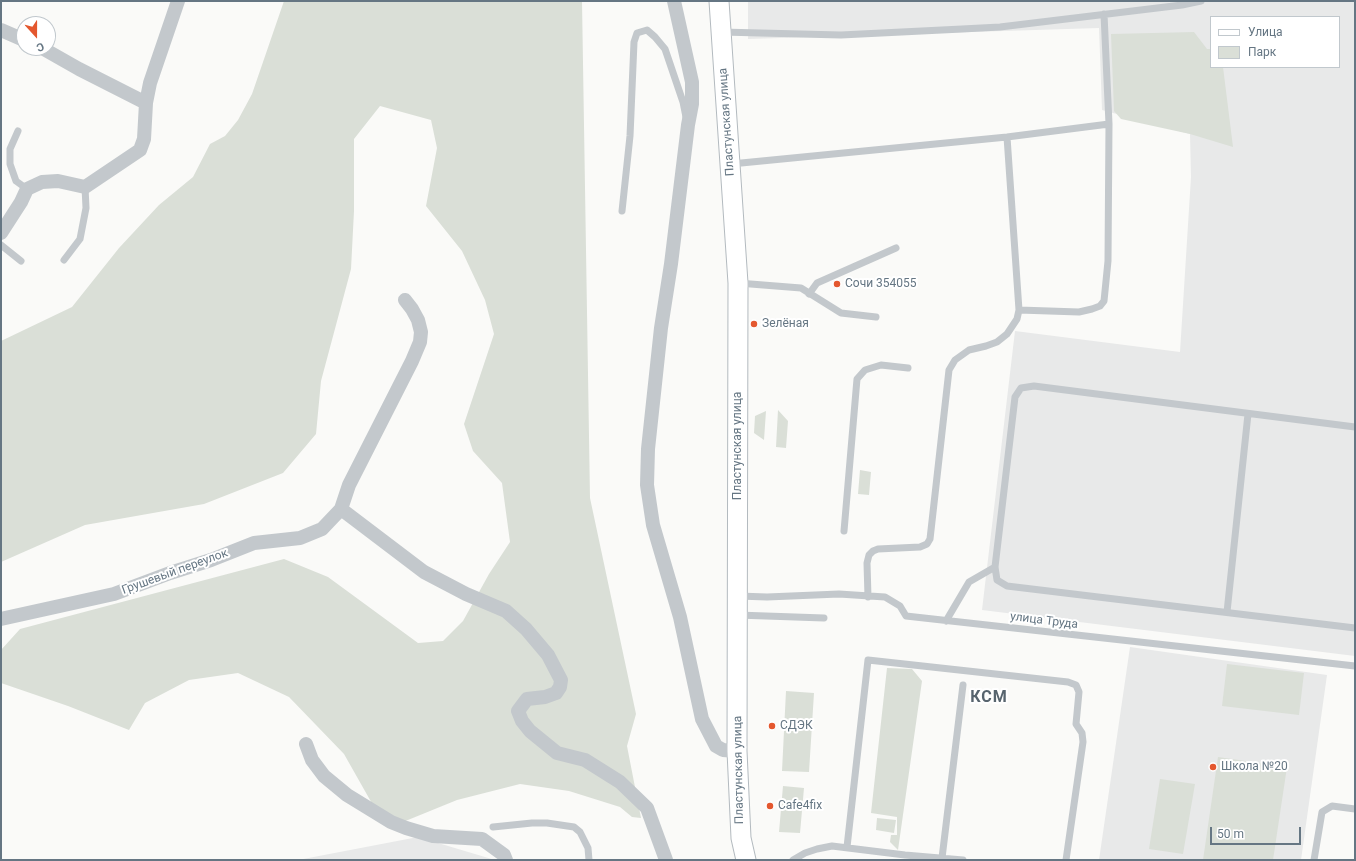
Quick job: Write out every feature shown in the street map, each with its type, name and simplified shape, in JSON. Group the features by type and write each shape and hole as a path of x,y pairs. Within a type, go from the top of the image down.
{"main road":[{"name":"Пластунская улица","path":"719,1 738,283 737,751 741,838 746,860"}],"street":[{"path":"1,233 21,202 27,189 42,182 58,181 85,187 140,150 144,139 146,103 150,83 178,1"},
{"path":"674,1 692,82 692,104 661,328 648,449 647,485 653,525 680,617 702,719 716,746 723,750 737,751"},
{"path":"1,30 16,37"},
{"path":"56,56 146,103"},
{"name":"Грушевый переулок","path":"1,619 114,594 254,543 300,538 322,529 340,510 349,485 412,361 420,342 421,332 418,320 405,300"},
{"path":"340,510 424,572 466,594 506,611 526,629 548,655 561,680 560,687 556,693 545,697 528,699 518,711 522,721 530,732 556,753 585,760 620,782 647,808 666,860"},
{"path":"306,744 312,760 324,776 347,795 391,822 433,836 482,839 504,855 506,860"}],"lane":[{"path":"721,32 841,35 1000,27 1182,5 1201,1"},
{"path":"1019,310 1079,312 1100,306 1104,301 1108,261 1109,124 1104,14"},
{"path":"622,211 630,136 634,42 637,32 647,30 665,49 683,102 688,125"},
{"path":"730,165 1007,137 1109,124"},
{"path":"18,131 10,149 10,164 16,181 27,189"},
{"path":"868,597 867,563 869,555 873,551 920,547 927,544 930,539 949,370 955,360 962,354 969,350 997,342 1006,334 1017,319 1019,310 1007,137"},
{"path":"64,260 80,239 86,208 85,187"},
{"path":"1,246 21,262"},
{"path":"809,294 817,282 896,248"},
{"path":"738,283 801,288 841,313 876,317"},
{"path":"844,531 857,379 865,370 881,365 908,368"},
{"path":"1355,428 1034,386 1021,388 1015,397 995,567 997,580 1007,586 1355,628"},
{"path":"1227,612 1248,414"},
{"path":"946,621 969,582 995,567"},
{"name":"улица Труда","path":"738,596 767,597 839,594 886,597 900,606 906,616 1355,666"},
{"path":"737,615 824,618"},
{"path":"847,848 868,660 1068,682 1076,685 1079,692 1076,724 1082,733 1083,740 1066,860"},
{"path":"942,858 963,685"},
{"path":"1314,860 1322,812 1332,806 1355,809"},
{"path":"493,827 546,823 574,827 580,832 588,848 589,860"},
{"path":"793,860 805,853 832,846 916,858 963,860"}],"shaded area":[{"path":"748,1 1355,1 1355,656 982,610 1015,331 1180,352 1191,177 1190,134 1102,110 1099,28 748,39"},
{"name":"Школа №20","path":"1130,647 1327,675 1301,860 1099,860"},
{"path":"418,837 495,860 298,860"}],"green space":[{"path":"284,1 582,1 590,498 636,714 627,746 641,818 632,817 620,807 569,791 520,784 457,800 403,822 374,807 344,754 289,697 238,673 189,680 145,703 129,730 68,706 1,683 1,650 20,629 284,559 328,577 418,643 443,641 463,621 489,574 510,542 502,483 473,451 464,424 494,334 485,300 462,251 426,206 437,148 431,120 380,106 354,139 354,211 351,269 321,381 316,434 283,473 204,504 85,525 1,562 1,341 72,307 119,248 159,205 193,177 210,144 225,136 238,120 252,94"},
{"path":"1194,32 1207,49 1210,49 1210,68 1223,68 1233,147 1190,134 1121,119 1114,111 1111,34"},
{"path":"778,410 788,421 786,448 776,447"},
{"path":"766,411 764,440 754,433 755,416"},
{"path":"860,470 871,472 869,495 858,494"},
{"path":"1227,664 1304,673 1299,715 1222,706"},
{"path":"887,668 912,669 922,681 898,850 890,842 891,835 897,835 897,817 871,813"},
{"path":"786,691 814,693 809,772 782,771"},
{"path":"1218,757 1287,767 1273,860 1203,860"},
{"path":"1160,779 1195,784 1183,854 1149,849"},
{"path":"783,786 804,788 800,833 779,832"},
{"path":"877,818 896,820 894,833 876,830"}],"place":[{"name":"Сочи 354055","path":"837,284"},
{"name":"Зелёная","path":"754,324"},
{"name":"СДЭК","path":"772,726"},
{"name":"Школа №20","path":"1213,767"},
{"name":"Cafe4fix","path":"770,806"}],"district":[{"name":"КСМ","path":"989,698"}]}
